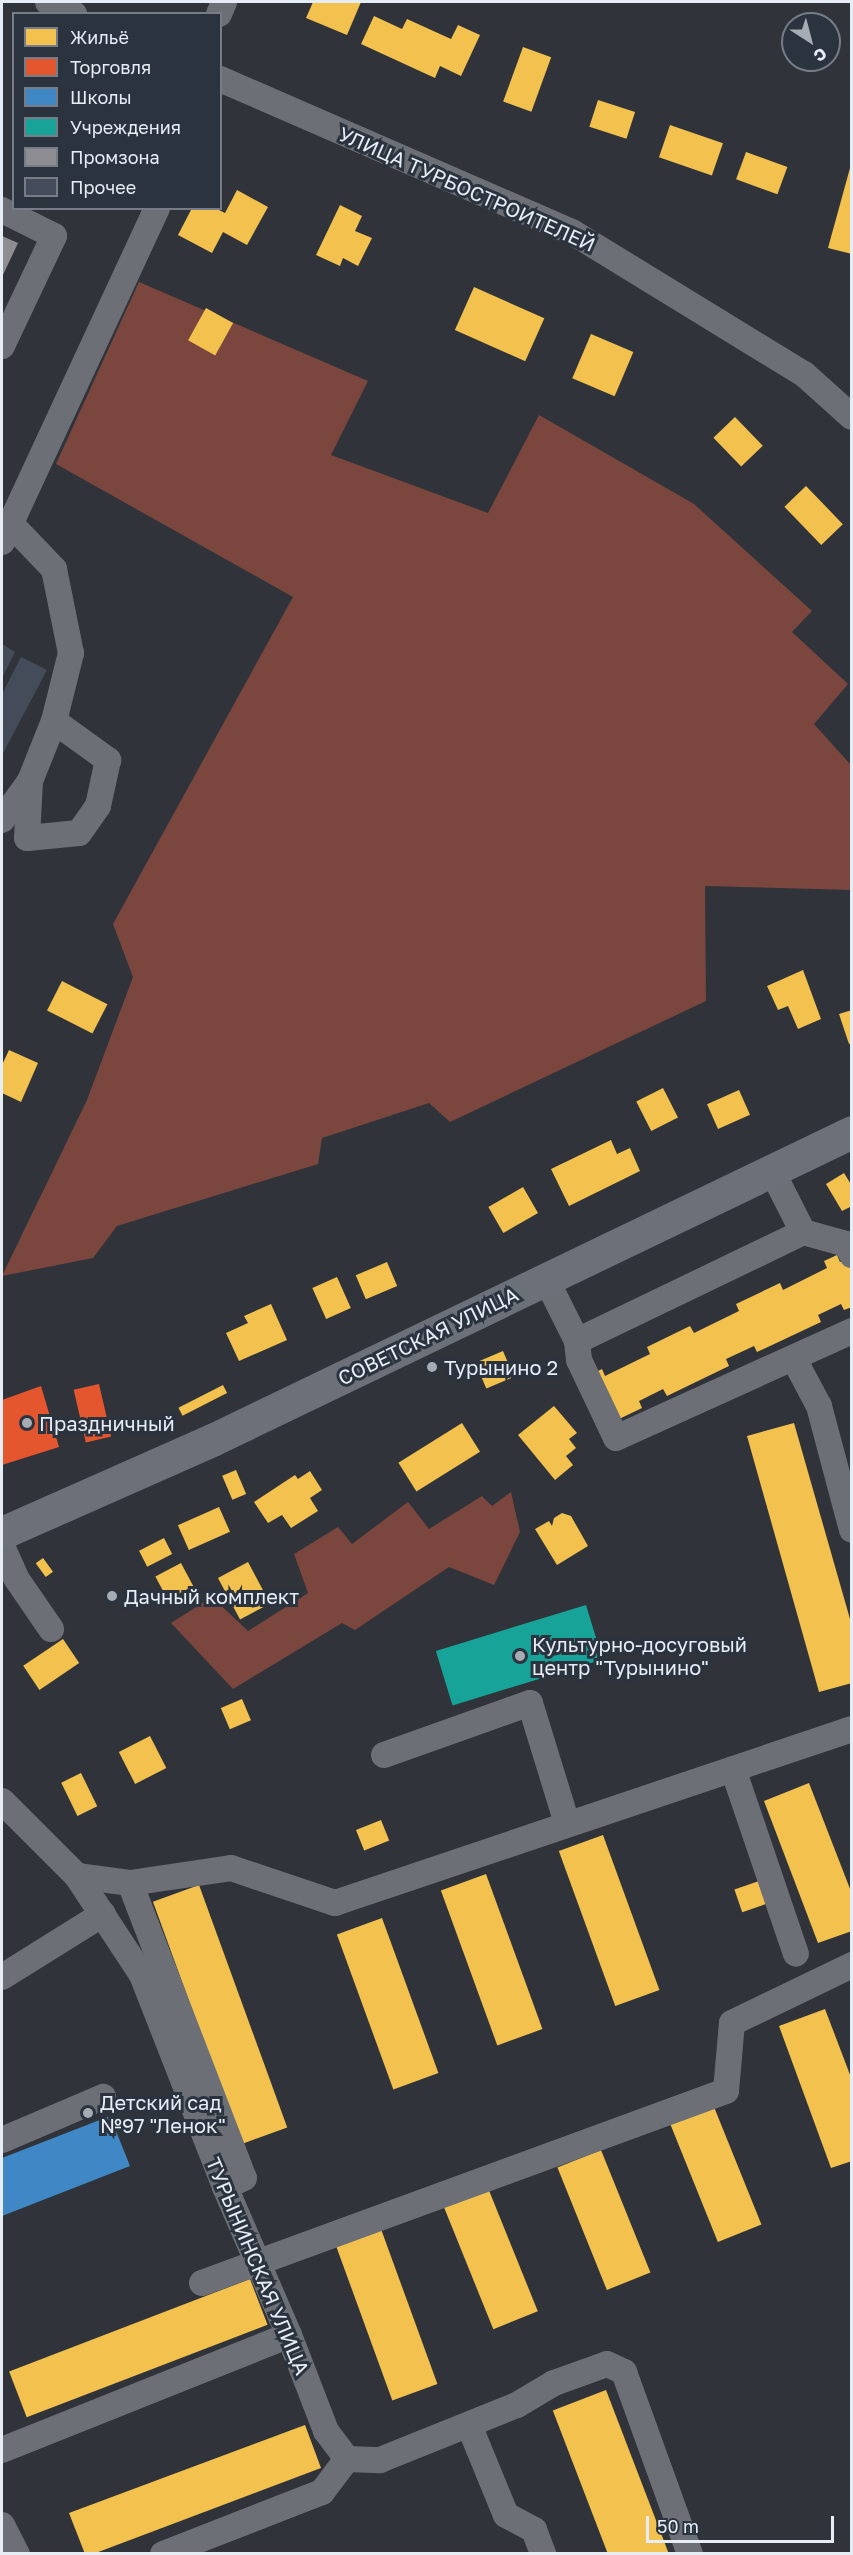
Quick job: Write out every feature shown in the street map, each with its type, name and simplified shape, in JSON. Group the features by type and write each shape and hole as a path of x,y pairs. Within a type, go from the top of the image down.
{"main road":[{"name":"СОВЕТСКАЯ УЛИЦА","path":"2,1533 212,1440 852,1132"}],"street":[{"path":"48,2 70,12"},
{"name":"УЛИЦА ТУРБОСТРОИТЕЛЕЙ","path":"222,80 572,232 804,374 852,417"},
{"path":"2,210 54,236 2,346"},
{"path":"2,820 30,780 54,721 71,653 54,569 6,532 156,210"},
{"path":"30,780 27,838 79,833 98,806 108,760 54,721"},
{"path":"772,1171 803,1232"},
{"path":"577,1341 803,1232 846,1244 852,1255"},
{"path":"546,1279 577,1341 579,1360 616,1438 795,1359 852,1331"},
{"path":"795,1359 819,1406 852,1530"},
{"path":"2,1546 16,1578 51,1629"},
{"path":"384,1755 530,1703 567,1823"},
{"path":"77,1876 130,1883 231,1868 335,1903 567,1823 852,1729"},
{"path":"733,1769 796,1954"},
{"name":"ТУРЫНИНСКАЯ УЛИЦА","path":"2,1801 77,1876 142,1975 225,2187 289,2336 326,2432 347,2459"},
{"path":"130,1883 244,2178 225,2187"},
{"path":"2,1977 103,1914"},
{"path":"201,2283 726,2091 732,2023 852,1965"},
{"path":"2,2140 103,2097"},
{"path":"2,2450 289,2336"},
{"path":"163,2553 322,2492 347,2459 380,2460 517,2405 554,2383 607,2364 624,2372 690,2553"},
{"path":"469,2425 506,2515 534,2530 543,2553"},
{"path":"2,2525 17,2553"}],"shaded area":[{"path":"139,282 368,381 331,455 488,513 539,415 694,504 812,611 792,632 848,684 814,724 851,765 851,890 705,886 706,1001 450,1122 429,1103 322,1138 318,1164 117,1226 93,1258 2,1276 87,1100 133,977 113,924 293,597 56,464"},
{"path":"511,1492 520,1532 494,1585 449,1567 355,1630 342,1623 233,1689 171,1623 212,1597 248,1631 308,1593 294,1554 338,1527 352,1544 408,1502 429,1529 482,1496 492,1506"}],"building: Жильё":[{"path":"313,2 361,2 347,35 306,18"},
{"path":"374,16 402,29 407,19 451,39 458,25 480,35 461,76 440,66 435,78 361,44"},
{"path":"523,47 551,57 531,112 503,102"},
{"path":"598,100 635,112 626,139 589,127"},
{"path":"670,125 723,143 712,175 659,157"},
{"path":"746,152 787,167 777,194 736,179"},
{"path":"850,168 852,168 852,254 828,248"},
{"path":"237,190 268,207 247,245 223,232 212,253 178,235 191,210 219,210 225,213"},
{"path":"340,205 362,216 355,231 372,238 358,266 343,258 340,266 316,255"},
{"path":"474,287 544,318 525,361 455,330"},
{"path":"206,308 233,323 215,355 188,340"},
{"path":"591,334 633,352 615,396 572,378"},
{"path":"735,417 763,446 741,467 713,438"},
{"path":"806,486 843,524 821,545 784,507"},
{"path":"803,970 821,1019 798,1029 788,1006 778,1010 767,986"},
{"path":"62,981 107,1004 92,1034 47,1010"},
{"path":"852,1010 852,1043 849,1044 839,1014"},
{"path":"9,1050 38,1063 21,1102 2,1093 2,1065"},
{"path":"663,1088 678,1117 651,1131 636,1102"},
{"path":"739,1090 750,1115 718,1129 707,1104"},
{"path":"611,1140 617,1154 630,1148 640,1171 569,1206 551,1169"},
{"path":"844,1173 852,1186 852,1206 842,1211 826,1184"},
{"path":"523,1187 538,1213 503,1233 488,1207"},
{"path":"837,1255 840,1262 846,1259 852,1272 852,1307 844,1310 841,1304 818,1315 821,1322 757,1352 754,1346 726,1359 729,1366 667,1396 663,1389 639,1401 642,1408 617,1420 594,1373 602,1369 605,1376 650,1354 647,1347 690,1326 694,1333 739,1311 736,1304 780,1283 783,1290 827,1268 824,1261"},
{"path":"387,1262 397,1286 366,1299 356,1275"},
{"path":"337,1277 351,1308 326,1319 312,1288"},
{"path":"271,1304 287,1340 239,1361 226,1333 248,1323 244,1316"},
{"path":"503,1351 514,1377 486,1388 475,1363"},
{"path":"223,1385 227,1393 183,1416 178,1408"},
{"path":"554,1406 577,1433 569,1439 576,1448 566,1456 573,1465 555,1480 518,1435"},
{"path":"462,1423 480,1452 416,1492 398,1463"},
{"path":"794,1423 852,1626 852,1683 819,1692 747,1436"},
{"path":"236,1470 246,1494 232,1500 222,1476"},
{"path":"310,1471 322,1490 310,1498 318,1511 291,1528 282,1515 268,1523 254,1502 295,1475 298,1479"},
{"path":"219,1507 230,1532 189,1550 178,1525"},
{"path":"562,1513 571,1516 588,1546 557,1565 535,1529 549,1521 552,1526 554,1518"},
{"path":"164,1538 172,1554 147,1567 139,1551"},
{"path":"43,1558 53,1572 46,1577 36,1563"},
{"path":"248,1562 270,1603 240,1619 218,1578"},
{"path":"181,1563 193,1586 168,1600 155,1577"},
{"path":"63,1639 79,1663 39,1690 23,1666"},
{"path":"242,1699 251,1720 230,1729 221,1708"},
{"path":"150,1736 166,1768 135,1784 119,1752"},
{"path":"81,1773 97,1806 77,1816 61,1783"},
{"path":"809,1783 852,1894 852,1931 818,1943 764,1801"},
{"path":"381,1820 389,1840 364,1851 356,1830"},
{"path":"603,1835 659,1990 615,2006 559,1851"},
{"path":"486,1874 542,2029 497,2045 441,1890"},
{"path":"759,1881 767,1904 742,1912 734,1889"},
{"path":"199,1885 287,2127 241,2144 153,1902"},
{"path":"382,1918 438,2073 393,2089 337,1934"},
{"path":"825,2009 852,2080 852,2161 831,2168 779,2026"},
{"path":"712,2102 761,2224 718,2242 668,2120"},
{"path":"601,2150 650,2272 607,2290 557,2168"},
{"path":"488,2188 538,2311 493,2329 443,2206"},
{"path":"381,2229 437,2384 392,2400 336,2245"},
{"path":"250,2279 268,2325 27,2417 9,2371"},
{"path":"606,2390 669,2553 608,2554 553,2410"},
{"path":"305,2425 321,2468 93,2554 85,2554 69,2513"}],"building: Торговля":[{"path":"99,1384 111,1437 86,1442 74,1390"},
{"name":"Праздничный","path":"41,1386 59,1447 2,1465 2,1400"}],"building: Школы":[{"path":"110,2116 130,2166 2,2216 2,2158"}],"building: Учреждения":[{"name":"Культурно-досуговый центр \"Турынино\"","path":"586,1605 603,1660 453,1705 436,1651"}],"building: Промзона":[{"path":"2,236 18,243 2,277"}],"building: Прочее":[{"path":"2,644 15,652 2,678"},
{"path":"21,657 47,670 2,755 2,694"}],"place":[{"name":"Турынино 2","path":"432,1367"},
{"name":"Праздничный","path":"27,1423"},
{"name":"Дачный комплект","path":"112,1596"},
{"name":"Культурно-досуговый центр \"Турынино\"","path":"520,1656"},
{"name":"Детский сад №97 \"Ленок\"","path":"88,2113"}]}
